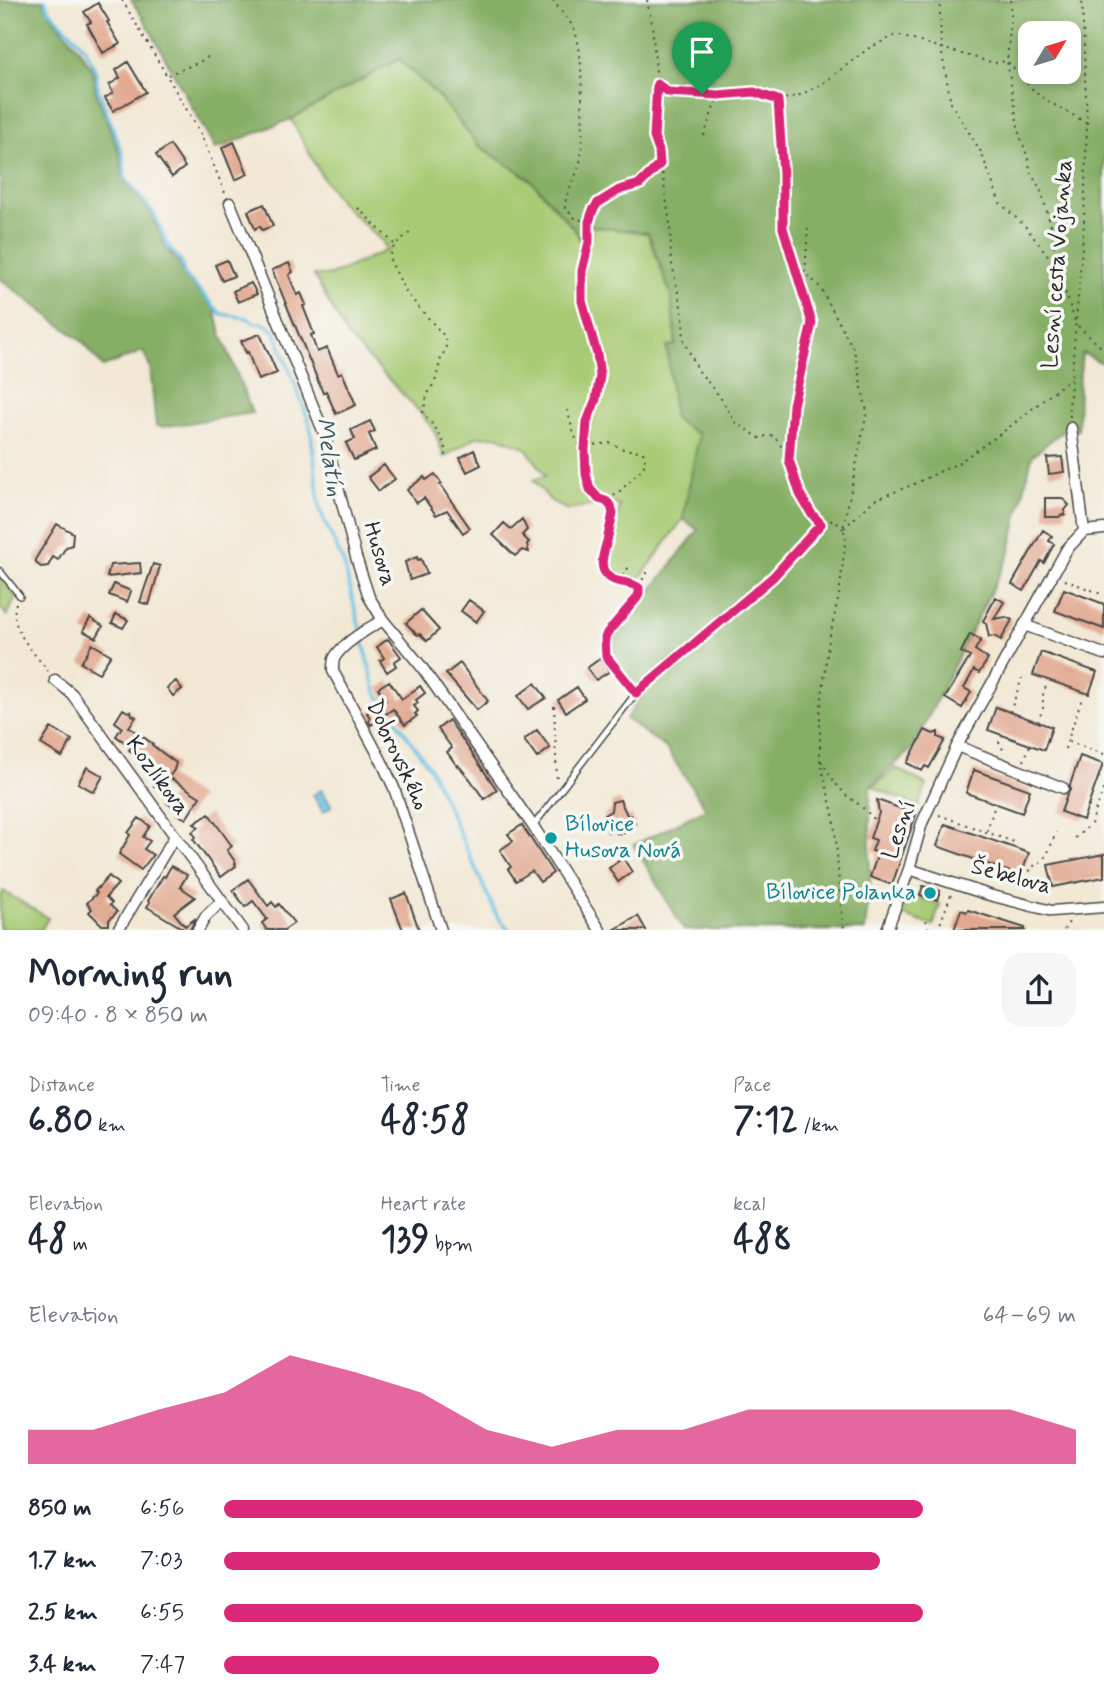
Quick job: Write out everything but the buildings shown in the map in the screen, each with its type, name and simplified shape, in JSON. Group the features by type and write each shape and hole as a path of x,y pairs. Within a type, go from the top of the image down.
{"street":[{"name":"Husova","path":"230,203 324,433 358,565 369,597 383,620 421,666 533,826 600,930"},
{"path":"1071,428 1084,531 1104,529"},
{"name":"Lesní","path":"887,930 922,823 957,746 1067,549 1084,531"},
{"name":"Dobrovského","path":"383,620 366,629 338,653 333,661 333,671 382,760 394,788 441,930"},
{"path":"1024,625 1104,654"},
{"name":"Kozlíkova","path":"55,680 72,694 243,930"},
{"path":"957,746 1063,788"},
{"path":"118,930 176,836"},
{"name":"Šebelova","path":"909,869 989,895 1052,911 1104,907"},
{"path":"198,930 206,916 222,901"}],"lane":[{"path":"0,571 19,596"},
{"path":"533,826 636,693"}],"path":[{"path":"122,0 200,132 230,203"},
{"path":"552,0 575,28 581,64 584,136 579,166 569,189 565,208 576,219 589,222"},
{"path":"647,0 652,24 657,84 654,137 659,151 670,224 671,259 683,316 684,341 698,370 735,422 761,439 767,435 774,436 781,446 790,451"},
{"path":"936,0 940,7 941,48 951,103 981,152 1000,203 1025,226 1057,267"},
{"path":"1011,0 1007,61 1020,133 1031,173 1041,191 1051,226 1057,267 1077,324 1100,346 1104,345"},
{"name":"Lesní cesta Vojanka","path":"1071,428 1069,408 1084,222 1087,123 1082,0"},
{"path":"657,84 668,92 718,95 754,92 778,100 798,96 822,84 869,48 896,35 994,63 1007,61"},
{"path":"167,75 197,64 209,56"},
{"path":"1007,61 1035,92 1087,123"},
{"path":"704,136 718,95"},
{"path":"778,100 783,174 783,228 812,323 793,405 789,460 800,494 821,524"},
{"path":"649,570 636,585 617,581 607,576 603,569 602,561 613,513 611,506 599,499 589,485 586,474 585,450 589,414 596,399 600,376 597,354 581,295 582,271 589,242 589,222 598,203 619,190 640,184 660,164"},
{"path":"358,208 396,245"},
{"path":"808,228 805,273 821,287 854,350 867,412 843,529"},
{"path":"410,233 396,245 389,258 407,294 445,337 446,349 440,358 436,379 427,396 423,412 444,444 445,460"},
{"path":"843,529 874,500 958,463 1003,432 1072,377"},
{"path":"567,410 576,440 585,450"},
{"path":"585,450 595,445 610,443 645,454 642,468 618,493 606,501"},
{"path":"636,585 639,588 637,598 605,638 606,656 636,693 773,577 821,524 829,520 843,529 846,537 839,595 828,645 820,714 820,760 833,814 838,887 845,930"},
{"path":"617,581 629,566"},
{"path":"1057,578 1104,595"},
{"path":"19,596 14,615 18,628 55,680"},
{"path":"1010,712 1022,678"},
{"path":"1038,722 1046,687"},
{"path":"1065,749 1082,698"},
{"path":"554,706 557,795"},
{"path":"1002,735 999,743 1006,754"},
{"path":"1068,741 1104,754"},
{"path":"1022,765 1030,745"},
{"path":"820,760 836,784 874,819"},
{"path":"1098,777 1104,779"},
{"path":"1075,838 1091,824 1104,788"},
{"path":"1088,806 1096,809"},
{"path":"987,832 994,808"},
{"path":"935,813 1014,842"},
{"path":"1026,885 1031,867 1047,857 1056,832"},
{"path":"940,930 952,891"},
{"path":"926,920 929,930"},
{"path":"1064,930 1070,921"}],"green space":[{"path":"0,0 43,0 46,8 93,71 96,92 120,154 123,178 150,211 166,248 179,263 184,276 215,309 221,333 252,413 156,426 150,367 143,351 103,367 83,342 0,279"},
{"path":"131,0 1104,0 1104,364 1082,353 1078,430 1066,428 1032,456 1009,555 913,748 870,787 870,884 865,930 684,930 634,845 706,809 666,748 626,719 641,697 607,654 608,635 654,587 698,530 683,519 699,435 674,419 667,346 676,345 671,295 648,233 589,226 584,248 576,231 530,179 479,146 437,95 399,59 291,119 215,149"},
{"path":"399,59 437,95 479,146 530,179 576,231 584,247 588,226 648,233 671,295 676,346 668,346 699,435 683,519 638,581 609,575 609,545 620,506 605,503 567,510 551,501 533,480 546,476 525,447 496,436 476,437 444,457 435,432 420,412 347,336 314,275 331,275 387,250 383,242 341,203 321,175 291,119"},
{"path":"0,576 16,597 7,616 0,607"},
{"path":"896,768 927,785 918,807 873,787"},
{"path":"3,891 48,918 41,930 0,930 0,896"},
{"path":"909,894 940,904 933,926 902,915"}],"water":[{"path":"321,790 332,806 323,812 313,795"}],"waterway":[{"name":"Melatín","path":"45,0 49,10 85,48 96,72 98,89 123,155 125,178 154,213 168,246 181,261 185,275 221,314 247,318 255,323 262,323 275,332 310,424 320,511 344,564 360,629"},
{"name":"Melatín","path":"362,637 376,692 430,768 497,916 509,930"}],"place":[{"name":"Bílovice Husova Nová","path":"551,838"},
{"name":"Bílovice Polanka","path":"930,893"}],"route":[{"path":"657,84 668,92 702,94 754,92 778,100 783,174 783,228 812,323 793,405 789,460 800,494 821,524 773,577 636,693 606,656 607,633 628,611 637,598 639,588 607,576 603,569 602,561 613,513 611,506 599,499 590,489 586,474 587,422 596,399 600,376 597,354 582,301 582,271 589,242 589,222 598,203 619,190 640,184 660,164 654,137 657,84"}]}
